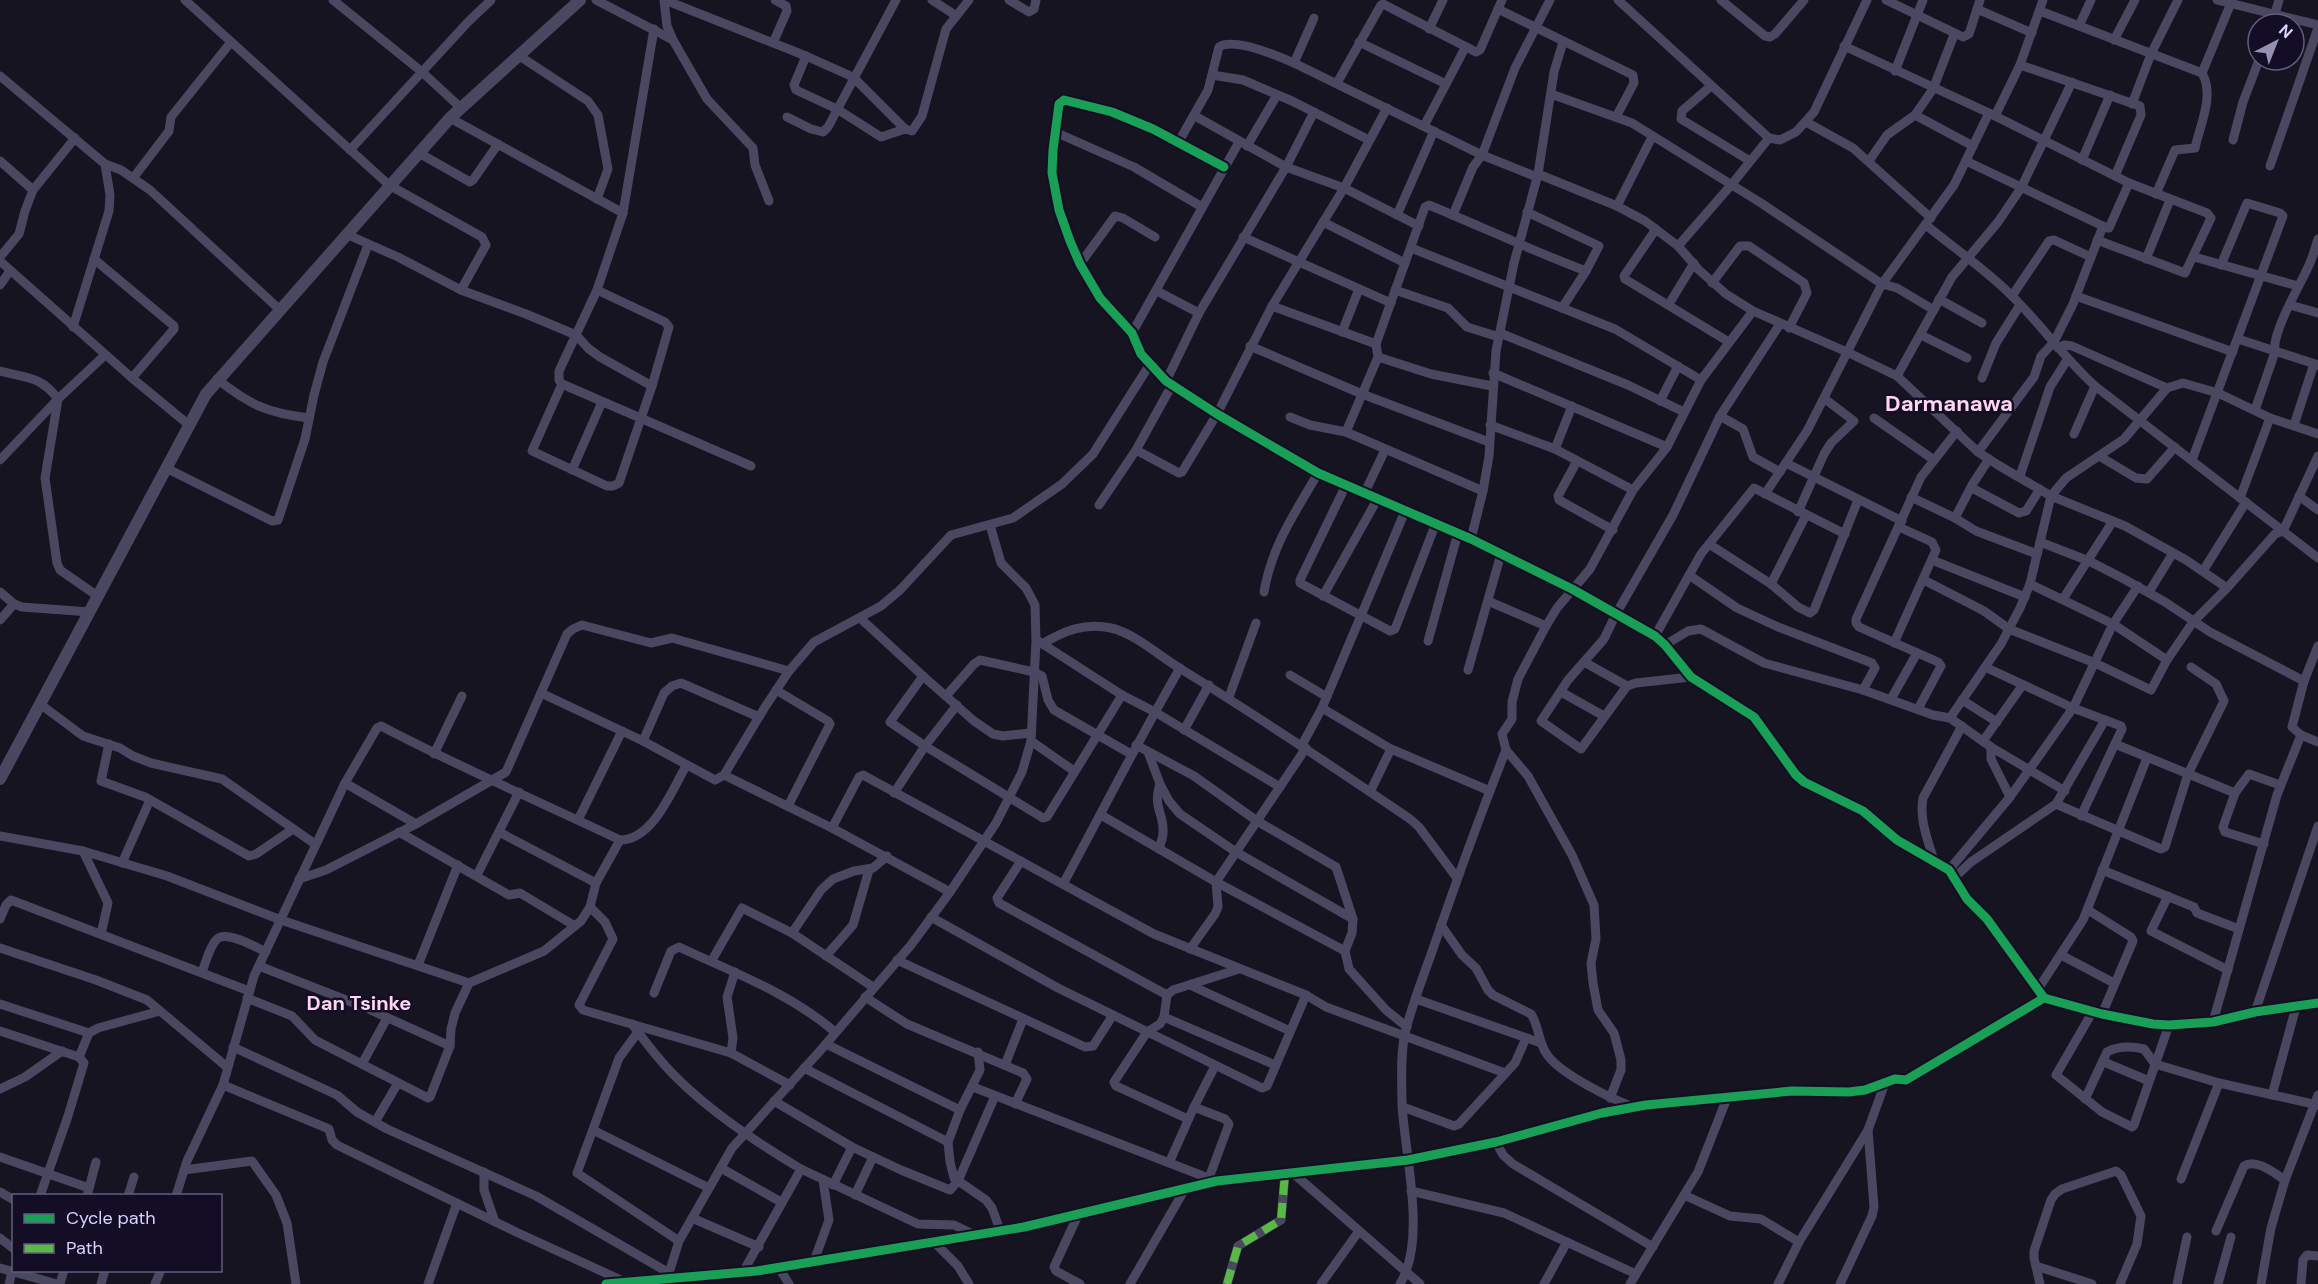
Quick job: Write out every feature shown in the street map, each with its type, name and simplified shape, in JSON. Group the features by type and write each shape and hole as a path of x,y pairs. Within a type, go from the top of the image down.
{"street":[{"path":"185,0 389,185 482,237 486,245 460,290"},
{"path":"333,0 422,72 461,108"},
{"path":"350,150 491,0"},
{"path":"0,779 189,425 217,379 450,118 580,0"},
{"path":"596,0 673,40"},
{"path":"769,201 756,165 753,148 707,99 673,40 667,26 665,0 853,77 905,129 912,131 919,123 941,42 956,15 969,0"},
{"path":"787,117 811,129 823,132 828,127 896,0"},
{"path":"932,0 956,15"},
{"path":"1009,0 1029,12 1035,9 1036,0"},
{"path":"1429,29 1443,0"},
{"path":"1618,0 1769,138 1780,140 1796,132 1814,112 1868,0"},
{"path":"1721,0 1765,36 1770,37 1803,0"},
{"path":"1886,0 1954,35 1963,37 1969,34 1978,5 2032,33"},
{"path":"1895,71 1923,0"},
{"path":"1765,494 1807,431 1882,284 1945,200 2020,65 2043,0"},
{"path":"2079,26 2091,0"},
{"path":"2114,40 2135,0"},
{"path":"2132,104 2151,54 2178,0"},
{"path":"773,44 787,11 780,1"},
{"path":"1453,215 1473,167 1482,155 1515,68 1548,1"},
{"path":"2202,74 2224,1 2255,12"},
{"path":"1337,83 1379,7 1383,4 1476,52 1480,50 1500,4 1563,42 1634,75 1634,83 1616,117"},
{"path":"2040,11 2202,74 2207,82 2208,94 2195,148 2175,150 2157,194"},
{"path":"1294,63 1314,18"},
{"path":"2270,166 2318,27"},
{"path":"654,29 623,213 597,290 559,371 559,380 562,384 602,402 752,465"},
{"path":"1869,161 1887,135 1915,115 1933,89 1954,35"},
{"path":"134,177 169,131 171,117 231,42"},
{"path":"1359,42 1446,84"},
{"path":"1471,539 1483,491 1489,442 1493,373 1499,335 1518,245 1538,176 1554,72 1563,42"},
{"path":"1178,143 1195,116 1212,75 1216,53 1224,43 1271,54 1294,63 1482,155 1617,206 1656,229 1678,246 1712,283 1752,311 1897,376 1978,452 2051,496 2114,521 2173,553 2227,588"},
{"path":"1844,46 1933,89 1992,114 2129,183 2207,213 2211,219 2185,273 2097,240"},
{"path":"1424,126 1465,48"},
{"path":"518,55 588,101 594,108 608,170 597,199"},
{"path":"806,56 795,88 837,110 880,137 905,129"},
{"path":"2020,65 2140,106 2141,115 2115,176"},
{"path":"2233,140 2243,102 2254,72"},
{"path":"1212,75 1243,80 1370,140"},
{"path":"0,76 105,164 134,177 279,309"},
{"path":"1897,376 1952,277 1998,222 2021,188 2072,82"},
{"path":"1711,86 1682,111 1682,119 1750,161"},
{"path":"1551,94 1632,123 1732,184 1882,284 1897,288 1934,310"},
{"path":"1132,333 1224,167 1277,95"},
{"path":"2082,160 2110,95"},
{"path":"1224,167 1112,112 1064,100 1060,101 1057,109 1052,172 1059,210 1080,264 1100,298 1132,333 1141,354 1169,383 1216,414 1318,473 1406,509 1471,539 1572,589 1655,636 1691,677 1754,717 1796,775 1804,782 1863,811 1897,840 1952,874 1967,899 1987,919 2044,998 2097,1013 2169,1025 2213,1022 2255,1012 2318,1004"},
{"path":"1136,450 1181,473 1216,414 1272,306 1344,188 1387,108"},
{"path":"1099,505 1136,450 1169,383 1199,313 1286,167 1314,112"},
{"path":"1915,115 1973,146"},
{"path":"1195,116 1286,167 1344,188 1371,204 1419,226"},
{"path":"450,118 623,213"},
{"path":"1806,122 1853,148 1869,161 1968,260 2012,296 2067,360 2095,386 2318,558"},
{"path":"1397,215 1434,131"},
{"path":"1055,132 1134,167 1202,207"},
{"path":"1617,206 1652,137"},
{"path":"75,138 33,190 19,234 0,259 10,271 73,327 189,425"},
{"path":"1678,246 1769,138"},
{"path":"419,153 470,182 498,144"},
{"path":"0,161 33,190"},
{"path":"1966,161 2109,228 2129,183"},
{"path":"73,327 109,211 110,195 105,164"},
{"path":"2146,259 2170,200"},
{"path":"2192,460 2283,216 2248,202 2221,265"},
{"path":"1346,432 1378,357 1376,344 1425,207 1429,205 1518,245 1586,272"},
{"path":"1527,212 1597,244 1599,248 1562,308"},
{"path":"1080,264 1115,216 1123,218 1155,237"},
{"path":"1323,222 1405,263"},
{"path":"1978,452 2034,377 2041,356 2056,345 2103,226"},
{"path":"1656,229 1624,276 1627,281 1669,304 1729,342"},
{"path":"346,234 398,257 460,290 576,335 589,350 652,386"},
{"path":"1243,237 1391,303"},
{"path":"2255,411 2275,352 2275,341 2298,286 2313,268 2318,239"},
{"path":"2012,296 2049,241 2054,240 2091,256"},
{"path":"166,468 275,522 279,520 302,449 323,362 368,244"},
{"path":"1712,283 1740,246 1749,246 1804,283 1807,293 1789,328"},
{"path":"1411,248 1615,329 1701,380"},
{"path":"2194,257 2298,286"},
{"path":"94,259 174,326 174,330 132,378"},
{"path":"1669,304 1694,263"},
{"path":"0,285 10,271"},
{"path":"1342,332 1359,289"},
{"path":"562,384 532,449 535,454 607,486 619,483 652,386 669,327 668,324 597,290"},
{"path":"1157,291 1199,313"},
{"path":"1395,291 1448,308 1464,326 1499,335 1628,386 1684,412"},
{"path":"2076,296 2233,352"},
{"path":"1939,299 1982,323"},
{"path":"1982,378 1996,343 2020,305"},
{"path":"2290,305 2318,313"},
{"path":"1272,306 1376,344"},
{"path":"1400,1284 1407,1273 1412,1244 1411,1191 1402,1107 1402,1066 1406,1031 1457,878 1506,750 1506,729 1512,719 1512,702 1518,679 1546,626 1572,589 1590,569 1633,490 1667,447 1701,380 1752,311"},
{"path":"1691,677 1627,686 1584,747 1578,748 1541,721 1584,662 1604,639 1673,515 1720,416 1780,324"},
{"path":"1920,335 1967,358"},
{"path":"2238,339 2316,364 2294,425"},
{"path":"2056,345 2072,346 2167,388"},
{"path":"1250,346 1362,394 1489,442"},
{"path":"0,460 58,399 105,355"},
{"path":"1378,357 1431,374 1492,386"},
{"path":"2020,476 2050,387 2067,360"},
{"path":"541,693 643,741 715,780 724,775 776,690 814,642 881,606 900,590 951,535 990,525 1024,512 1082,467 1113,425 1150,364"},
{"path":"1660,401 1678,366"},
{"path":"0,371 40,381 48,386 58,399 45,478 57,563 60,570 99,597"},
{"path":"1493,373 1667,447"},
{"path":"217,379 241,398 260,408 285,415 309,418"},
{"path":"1950,718 2009,629 2025,597 2051,496 2066,478 2124,440 2167,388 2183,383 2218,393 2270,418 2318,434"},
{"path":"2074,434 2095,386"},
{"path":"1771,584 1802,513 1813,477 1831,443 1854,421 1824,399"},
{"path":"572,470 602,402"},
{"path":"1555,448 1572,406"},
{"path":"1720,416 1743,429 1753,457 1780,472"},
{"path":"1290,417 1310,425 1346,432 1483,491"},
{"path":"1874,418 1934,460"},
{"path":"2203,572 2243,500 2270,418"},
{"path":"1490,425 1555,448 1633,490"},
{"path":"1918,708 1941,666 1938,662 1856,623 1911,497 1934,460 1957,431"},
{"path":"2099,456 2142,480 2147,479 2175,447"},
{"path":"1365,492 1385,450"},
{"path":"1924,580 1984,611 2009,629 2095,663 2149,691 2193,622 2275,534 2283,531 2299,496 2315,470 2318,456"},
{"path":"1954,518 1989,459"},
{"path":"1577,460 1558,496 1560,500 1613,530"},
{"path":"1786,463 1932,542 1936,550 1894,643"},
{"path":"1264,592 1268,566 1280,538 1318,473"},
{"path":"1346,485 1300,580 1305,586 1390,631 1395,629 1436,523"},
{"path":"1972,488 2019,513 2025,511 2040,489"},
{"path":"1655,636 1689,574 1752,489 1845,534"},
{"path":"2299,496 2318,510"},
{"path":"1911,497 1976,531 2037,554"},
{"path":"1323,596 1378,498"},
{"path":"1709,544 1771,584 1798,607 1812,612 1858,500"},
{"path":"1190,949 1218,907 1216,882 1280,787 1304,746 1362,616 1406,509"},
{"path":"2063,599 2114,521"},
{"path":"670,1278 679,1241 732,1148 826,1044 931,917 984,841 1022,772 1031,737 1034,672 1039,642 1035,605 1032,596 1001,563 990,525"},
{"path":"1428,641 1458,533"},
{"path":"2040,542 2089,561 2138,586 2193,622 2304,681"},
{"path":"2149,592 2173,553"},
{"path":"1468,670 1501,554"},
{"path":"1932,560 2025,597"},
{"path":"1689,574 1737,608 1778,627 1872,663 1875,668 1863,690"},
{"path":"2030,584 2113,624 2167,660"},
{"path":"1952,874 2073,708 2113,624 2138,586"},
{"path":"0,592 14,604 22,607 90,612"},
{"path":"1488,601 1546,626"},
{"path":"0,620 14,604"},
{"path":"860,618 923,676 993,734 1031,737 1074,771"},
{"path":"1229,697 1256,623"},
{"path":"299,879 326,870 416,824 493,782 506,772 567,634 573,629 582,626 651,643 672,638 789,671"},
{"path":"1039,642 1081,626 1109,627 1131,637 1304,746 1419,827 1457,878"},
{"path":"1665,645 1688,631 1701,629 1764,663 1863,690 1950,718 1987,744 2065,791"},
{"path":"1039,642 1122,695 1155,712 1280,787"},
{"path":"2317,649 2304,681 2292,727 2301,735 2318,742"},
{"path":"1891,699 1917,653"},
{"path":"946,696 980,660 1034,672 1042,676 1048,700 1054,710 1097,733 1134,750 1148,752 1194,776 1257,821 1337,868 1353,919 1352,933 1345,951 1349,969 1406,1031"},
{"path":"1584,662 1627,686"},
{"path":"1985,667 2022,686 2122,727 2081,816"},
{"path":"2056,804 2161,849 2165,847 2188,774 2224,701 2216,684 2192,667"},
{"path":"1063,884 1180,668"},
{"path":"1290,675 1326,697"},
{"path":"923,676 890,720 925,746 1040,817 1047,817 1122,695"},
{"path":"643,741 664,693 672,686 681,683 759,717"},
{"path":"1184,730 1209,685"},
{"path":"2010,797 1991,759 1987,744 1997,722 2022,686"},
{"path":"776,690 830,724 788,806"},
{"path":"1561,692 1604,716"},
{"path":"434,754 462,696"},
{"path":"1962,700 1997,722"},
{"path":"41,701 83,735 151,763 222,779 315,844"},
{"path":"894,793 925,746 957,705"},
{"path":"1322,708 1391,749 1490,791"},
{"path":"1952,874 2056,804 2105,720"},
{"path":"177,1194 184,1170 223,1084 248,994 259,966 345,783 373,733 381,726 434,754 620,840 635,838 657,818 686,766"},
{"path":"1934,861 1923,823 1921,808 1923,798 1962,726"},
{"path":"578,820 622,731"},
{"path":"2213,1022 2280,785 2301,735"},
{"path":"109,744 101,781 150,800 249,856 256,854 293,829"},
{"path":"2115,744 2235,793"},
{"path":"1370,792 1391,749"},
{"path":"1506,750 1528,776 1577,864 1594,905 1596,939 1591,963 1593,983 1598,1010 1614,1033 1621,1060 1621,1070 1610,1098"},
{"path":"1148,752 1160,784 1180,814 1236,852 1353,919"},
{"path":"2038,989 2088,910 2147,758"},
{"path":"2264,844 2225,832 2223,829 2235,793 2246,776 2251,773 2280,785"},
{"path":"724,775 887,856 950,892"},
{"path":"832,828 863,775 1139,926 1306,995 1326,1007 1406,1031 1505,1073"},
{"path":"345,783 416,824"},
{"path":"1159,849 1163,834 1156,796 1160,784"},
{"path":"477,875 519,792"},
{"path":"122,863 150,800"},
{"path":"1101,814 1216,882 1345,951"},
{"path":"2255,1012 2318,826"},
{"path":"399,832 509,895 520,893 575,926"},
{"path":"499,832 596,883"},
{"path":"0,836 83,851 167,876 280,920 469,982 544,951 575,926 590,908 596,883 620,840"},
{"path":"83,851 108,901 101,934"},
{"path":"792,933 821,890 833,879 854,871 869,870 887,856"},
{"path":"1021,861 997,898 999,903 1167,995"},
{"path":"418,965 458,865"},
{"path":"826,956 853,925 869,870"},
{"path":"2102,870 2194,907 2197,913 2239,929"},
{"path":"2168,896 2151,931 2228,969"},
{"path":"0,919 6,905 11,900 202,972 292,1016 315,1040 428,1098 450,1046 455,1013 469,982"},
{"path":"590,908 605,922 612,939 579,1005 583,1010 635,1028 731,1053 789,1085"},
{"path":"712,960 741,909 792,933 873,987"},
{"path":"2088,910 2132,939 2114,982 2097,1013 2056,1075 2107,1115 2132,1127 2169,1025"},
{"path":"931,917 1058,987 1262,1088 1267,1086 1306,995"},
{"path":"1441,925 1462,955 1476,968 1493,995 1531,1014 1535,1020 1541,1043 1549,1057 1563,1069 1610,1098 1633,1107"},
{"path":"202,972 215,940 220,936 227,935 266,952"},
{"path":"654,993 674,949 678,947 712,960 808,1010 835,1032"},
{"path":"0,948 133,993 147,1000 227,1067"},
{"path":"2061,955 2114,982"},
{"path":"897,960 1023,1019 1091,1047 1113,1015"},
{"path":"259,966 450,1046"},
{"path":"1188,1119 1116,1086 1114,1082 1148,1032 1160,1024 1164,1017 1167,995 1173,990 1192,986 1239,969"},
{"path":"731,1053 733,1038 727,997 735,972"},
{"path":"1192,986 1290,1031"},
{"path":"865,997 908,1024 978,1052 1026,1076 1015,1104"},
{"path":"606,1284 779,1268 974,1235 1078,1215 1213,1180 1408,1160 1496,1142 1602,1113 1633,1107 1792,1091 1849,1092 1895,1079 1906,1080 2044,998"},
{"path":"1416,999 1541,1043"},
{"path":"0,1004 89,1033"},
{"path":"2272,1095 2296,1007"},
{"path":"79,1057 89,1033 98,1028 160,1011"},
{"path":"1164,1017 1275,1065"},
{"path":"362,1064 387,1018"},
{"path":"1005,1065 1023,1019"},
{"path":"635,1028 619,1058 577,1170 580,1176 679,1241"},
{"path":"635,1028 678,1080 702,1102 801,1169 918,1224 950,1225 974,1235"},
{"path":"0,1032 79,1057 84,1063 41,1194"},
{"path":"1402,1107 1454,1126 1463,1121 1515,1063 1526,1038"},
{"path":"826,1044 960,1110"},
{"path":"233,1047 337,1095 357,1112 375,1122 536,1196 670,1278"},
{"path":"2085,1099 2107,1053 2113,1049 2128,1047 2144,1049 2155,1064 2219,1083 2317,1102 2285,1179 2261,1284"},
{"path":"0,1089 25,1077 62,1051"},
{"path":"978,1052 980,1070 960,1110 948,1143 952,1175 986,1200 992,1208 1000,1230"},
{"path":"2104,1062 2149,1081"},
{"path":"1169,1162 1215,1066"},
{"path":"804,1068 948,1143"},
{"path":"375,1122 398,1083"},
{"path":"1778,1284 1799,1242 1868,1130 1885,1083"},
{"path":"2181,1179 2219,1083"},
{"path":"223,1084 329,1129 332,1140 337,1145 623,1281"},
{"path":"972,1087 1213,1180"},
{"path":"774,1101 852,1147 950,1190 958,1181 995,1096"},
{"path":"1630,1284 1703,1160 1726,1098"},
{"path":"1194,1107 1225,1119 1229,1124 1213,1180"},
{"path":"593,1130 709,1188"},
{"path":"1840,1284 1872,1216 1874,1207 1868,1130"},
{"path":"1496,1142 1503,1155 1513,1164 1653,1246"},
{"path":"833,1185 852,1147"},
{"path":"0,1157 49,1174 88,1192 96,1162"},
{"path":"855,1195 873,1157"},
{"path":"184,1170 252,1161 276,1195 286,1223 297,1284"},
{"path":"2216,1231 2247,1163 2254,1162 2285,1179"},
{"path":"721,1168 781,1203"},
{"path":"732,1284 759,1247 801,1169"},
{"path":"484,1172 484,1190 495,1222"},
{"path":"2040,1284 2034,1251 2055,1194 2062,1188 2118,1172 2141,1216 2137,1244 2120,1284"},
{"path":"1289,1174 1420,1284"},
{"path":"1227,1284 1238,1246 1281,1220 1289,1174"},
{"path":"129,1194 134,1177"},
{"path":"814,1262 829,1220 823,1180"},
{"path":"1130,1284 1185,1189"},
{"path":"1411,1191 1504,1213 1636,1274"},
{"path":"1684,1195 1730,1216 1761,1219 1799,1242"},
{"path":"428,1284 457,1203"},
{"path":"1078,1215 1054,1267 1056,1271 1080,1284"},
{"path":"692,1218 759,1247"},
{"path":"1321,1284 1359,1231"},
{"path":"2177,1284 2187,1237"},
{"path":"2218,1284 2231,1237"},
{"path":"933,1241 958,1266 966,1282"},
{"path":"1544,1284 1566,1242"},
{"path":"2301,1284 2303,1260 2307,1255 2318,1256"},
{"path":"2036,1266 2092,1284"},
{"path":"0,1268 59,1284"},
{"path":"779,1268 789,1284"},
{"path":"9,1284 12,1272"},
{"path":"34,1272 40,1279"}],"marked path":[{"path":"1227,1284 1238,1246 1281,1220 1285,1174"}],"cycle path":[{"path":"1224,167 1153,129 1112,112 1064,100 1059,104 1052,173 1059,210 1070,241 1080,264 1100,298 1132,333 1141,354 1166,381 1217,414 1318,473 1471,539 1572,589 1655,636 1691,677 1754,717 1796,775 1804,782 1863,811 1897,840 1949,870 1967,899 1987,919 2044,998"},
{"path":"606,1284 757,1271 1024,1227 1217,1181 1408,1160 1496,1142 1602,1113 1646,1105 1792,1091 1865,1090 1895,1079 1906,1080 2044,998 2102,1014 2169,1025 2213,1022 2255,1012 2318,1003"}],"district":[{"name":"Darmanawa","path":"1949,403"},
{"name":"Dan Tsinke","path":"359,1003"}]}
